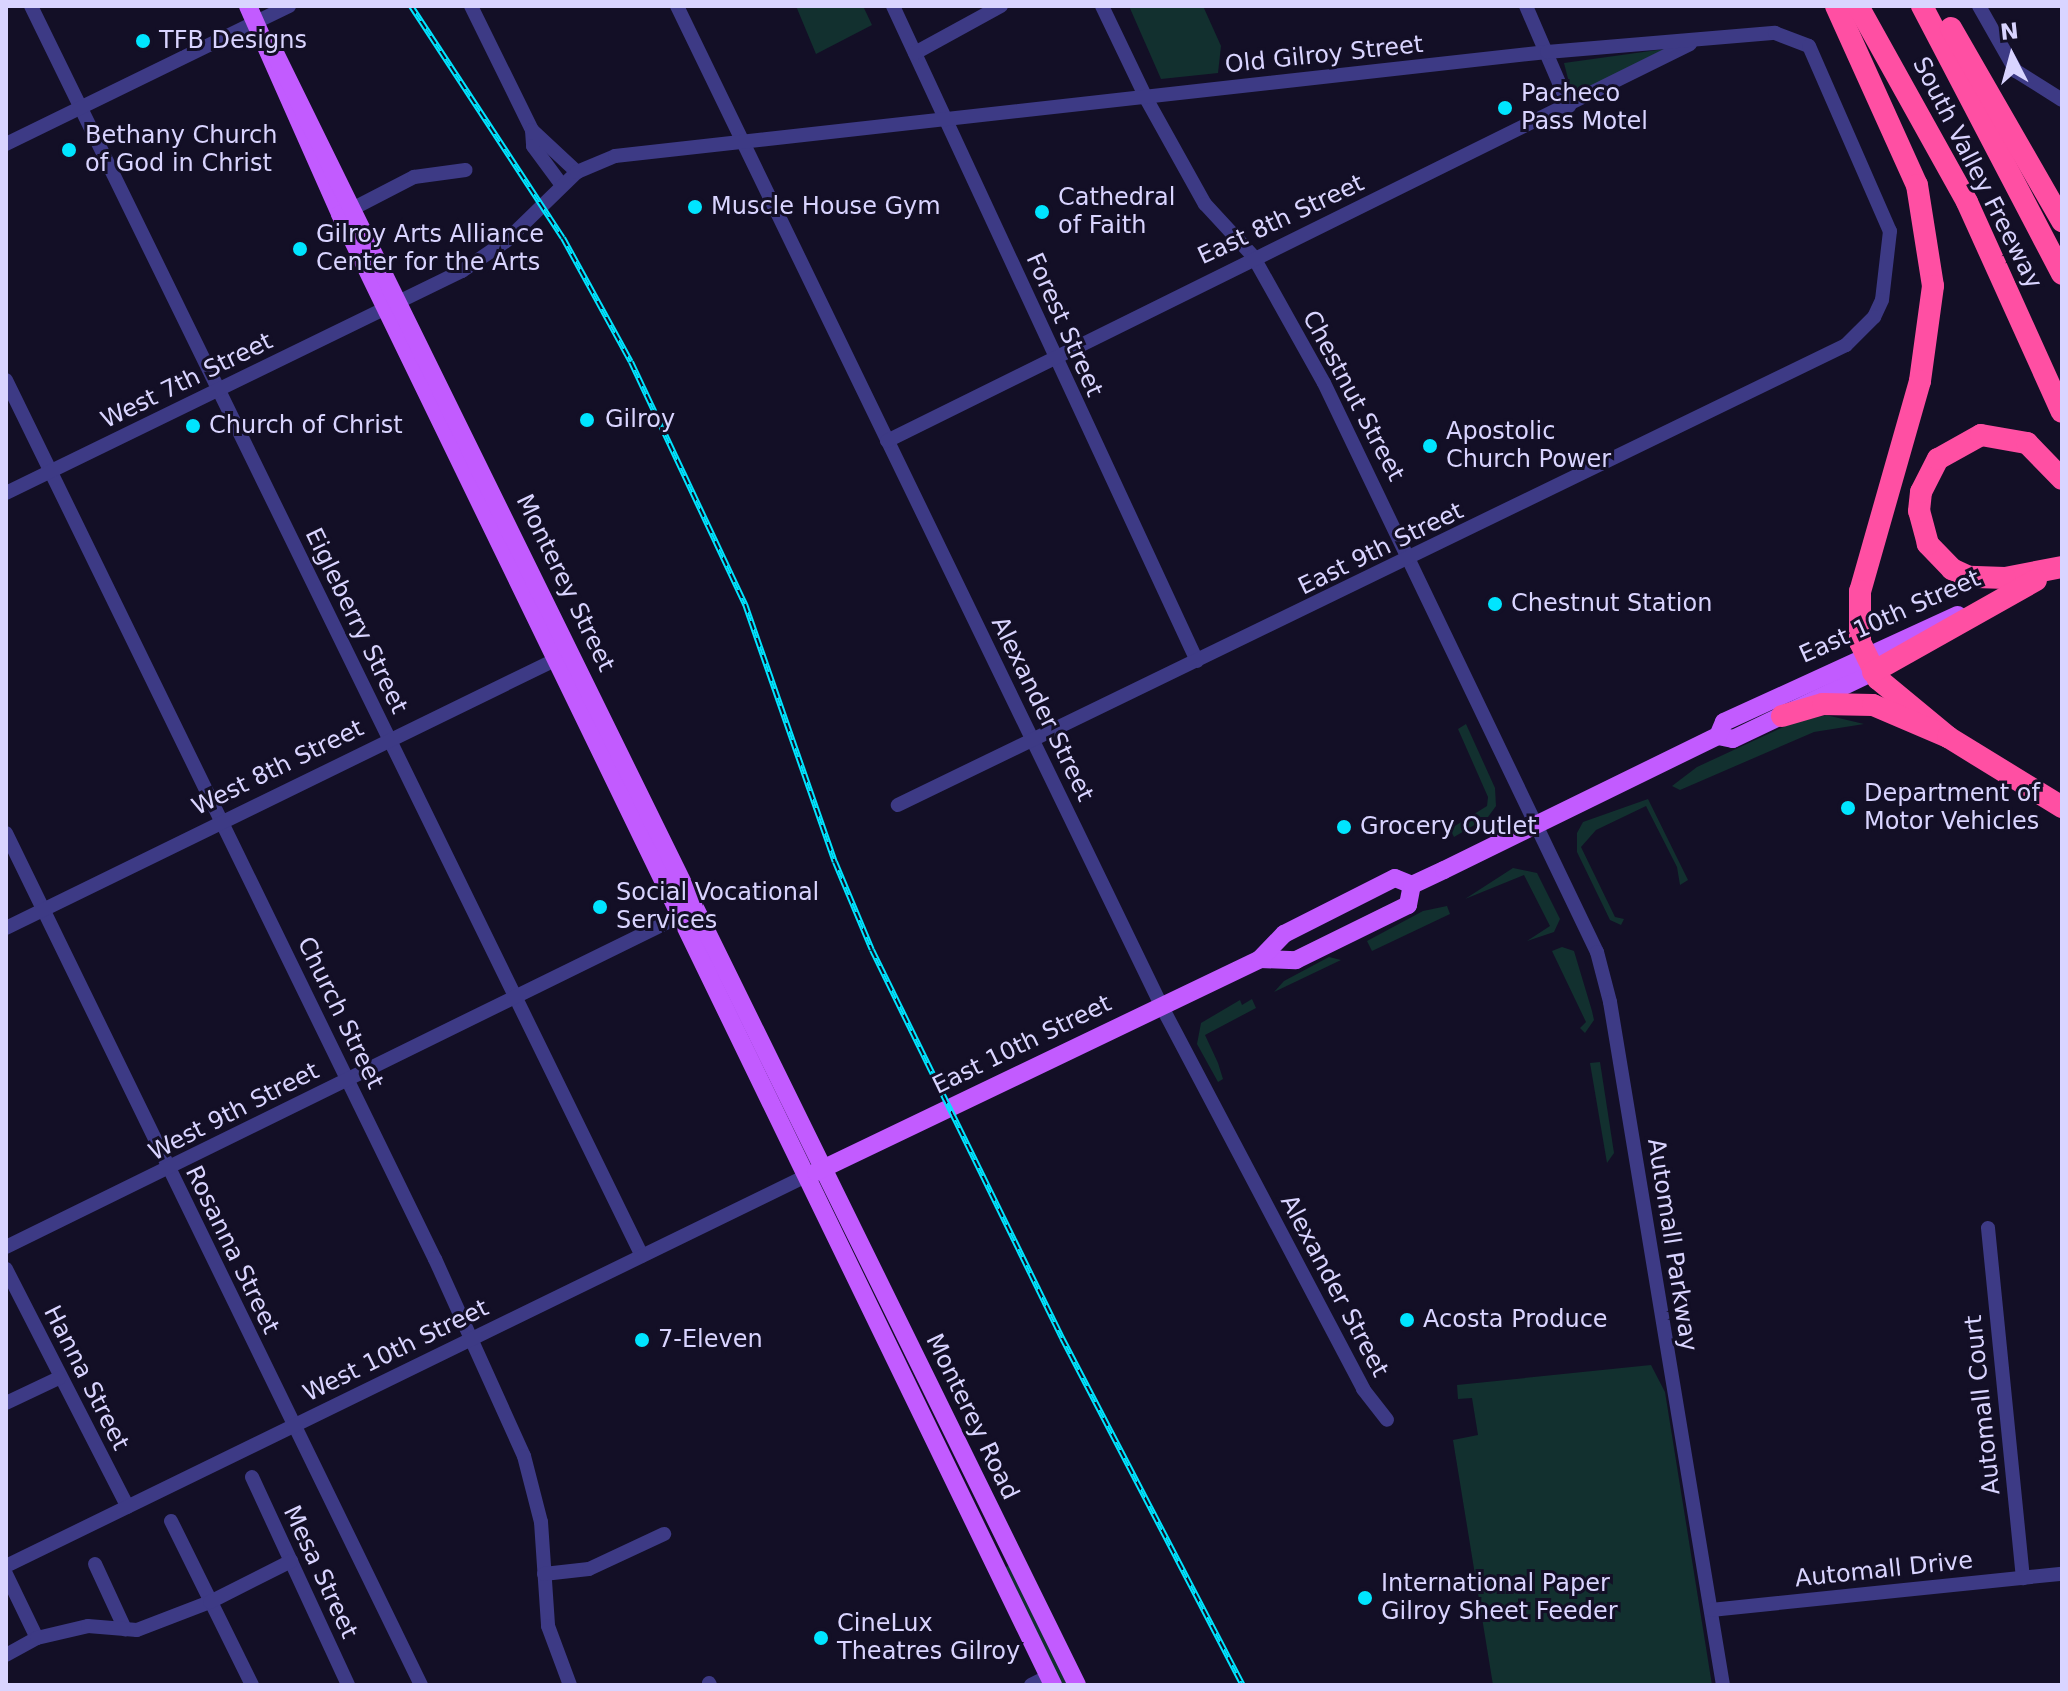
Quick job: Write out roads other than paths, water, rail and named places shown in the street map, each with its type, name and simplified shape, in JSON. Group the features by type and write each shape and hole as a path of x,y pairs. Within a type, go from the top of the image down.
{"highway":[{"path":"1836,6 1917,185 1932,264 1923,369 1860,591 1868,663 1948,737"},
{"name":"South Valley Freeway","path":"1858,6 1967,202 2062,412"},
{"name":"South Valley Freeway","path":"1922,6 2062,272"},
{"path":"1938,6 2062,221"},
{"path":"2062,479 2027,443 1981,435 1938,459 1921,492 1919,511 1928,544 1952,569 1969,577 2005,578 2062,567"},
{"name":"East 10th Street","path":"1868,663 2062,567"},
{"path":"1782,716 1823,704 1867,704 1948,737 2062,807"}],"main road":[{"name":"Monterey Street","path":"252,14 293,83 354,208 394,304"},
{"name":"Monterey Street","path":"252,14 280,88 394,304 689,912 806,1176"},
{"name":"East 10th Street","path":"806,1176 1260,959 1284,934 1395,878 1412,885 1718,736 1733,739 1782,716 1868,663"},
{"name":"East 10th Street","path":"1718,736 1724,722 1868,663"},
{"name":"East 10th Street","path":"1260,959 1296,960 1408,905 1412,885"},
{"name":"Monterey Street","path":"689,912 826,1168"},
{"name":"Monterey Road","path":"826,1168 1077,1685"},
{"name":"Monterey Road","path":"806,1176 1051,1681"}],"street":[{"name":"Eigleberry Street","path":"31,6 642,1256"},
{"path":"6,144 81,108 252,14 289,6"},
{"path":"471,6 532,130 577,172"},
{"name":"Alexander Street","path":"677,6 1162,1007 1363,1389 1387,1420"},
{"name":"Forest Street","path":"893,6 950,122 1053,356 1197,661"},
{"path":"915,53 1001,6"},
{"name":"Chestnut Street","path":"1102,6 1147,100 1205,204 1253,256 1324,383 1537,824"},
{"path":"1526,6 1569,106"},
{"path":"1979,6 2016,71 2062,100"},
{"name":"Old Gilroy Street","path":"561,184 577,172 615,156 950,122 1547,52 1775,33 1809,46 1890,231 1888,282 1874,317"},
{"name":"East 8th Street","path":"887,441 1253,256 1569,106 1696,41"},
{"path":"532,130 533,146 561,184"},
{"path":"354,208 414,177 466,170"},
{"name":"West 7th Street","path":"6,493 394,304 493,252 561,184"},
{"name":"East 9th Street","path":"898,805 1846,345 1874,317"},
{"name":"Church Street","path":"6,380 348,1080 532,1476 548,1626 570,1685"},
{"name":"West 8th Street","path":"6,928 388,738 565,655"},
{"name":"Automall Parkway","path":"1537,824 1586,926 1607,984 1723,1685"},
{"name":"Rosanna Street","path":"6,833 421,1685"},
{"name":"West 9th Street","path":"6,1247 169,1170 513,995 689,912"},
{"name":"West 10th Street","path":"6,1566 806,1176"},
{"name":"Automall Court","path":"1988,1228 2023,1578"},
{"name":"Hanna Street","path":"6,1269 59,1378 128,1507"},
{"path":"6,1403 59,1378"},
{"name":"Mesa Street","path":"252,1477 348,1685"},
{"path":"171,1521 252,1685"},
{"path":"544,1574 589,1569 664,1534"},
{"path":"6,1655 37,1638 88,1626 137,1630 210,1602 291,1561"},
{"path":"95,1564 125,1629"},
{"path":"6,1574 37,1638"},
{"name":"Automall Drive","path":"1711,1610 2062,1574"},
{"path":"1031,1685 1051,1681"}],"railway":[{"path":"411,6 563,238 631,362 745,604 835,862 872,950 1062,1338 1243,1685"}],"place":[{"name":"TFB Designs","path":"143,41"},
{"name":"Pacheco Pass Motel","path":"1505,108"},
{"name":"Bethany Church of God in Christ","path":"69,150"},
{"name":"Muscle House Gym","path":"695,207"},
{"name":"Cathedral of Faith","path":"1042,212"},
{"name":"Gilroy Arts Alliance Center for the Arts","path":"300,249"},
{"name":"Gilroy","path":"587,420"},
{"name":"Church of Christ","path":"193,426"},
{"name":"Apostolic Church Power","path":"1430,446"},
{"name":"Chestnut Station","path":"1495,604"},
{"name":"Department of Motor Vehicles","path":"1848,808"},
{"name":"Grocery Outlet","path":"1344,827"},
{"name":"Social Vocational Services","path":"600,907"},
{"name":"Acosta Produce","path":"1407,1320"},
{"name":"7-Eleven","path":"642,1340"},
{"name":"International Paper Gilroy Sheet Feeder","path":"1365,1598"},
{"name":"CineLux Theatres Gilroy","path":"821,1638"}]}
